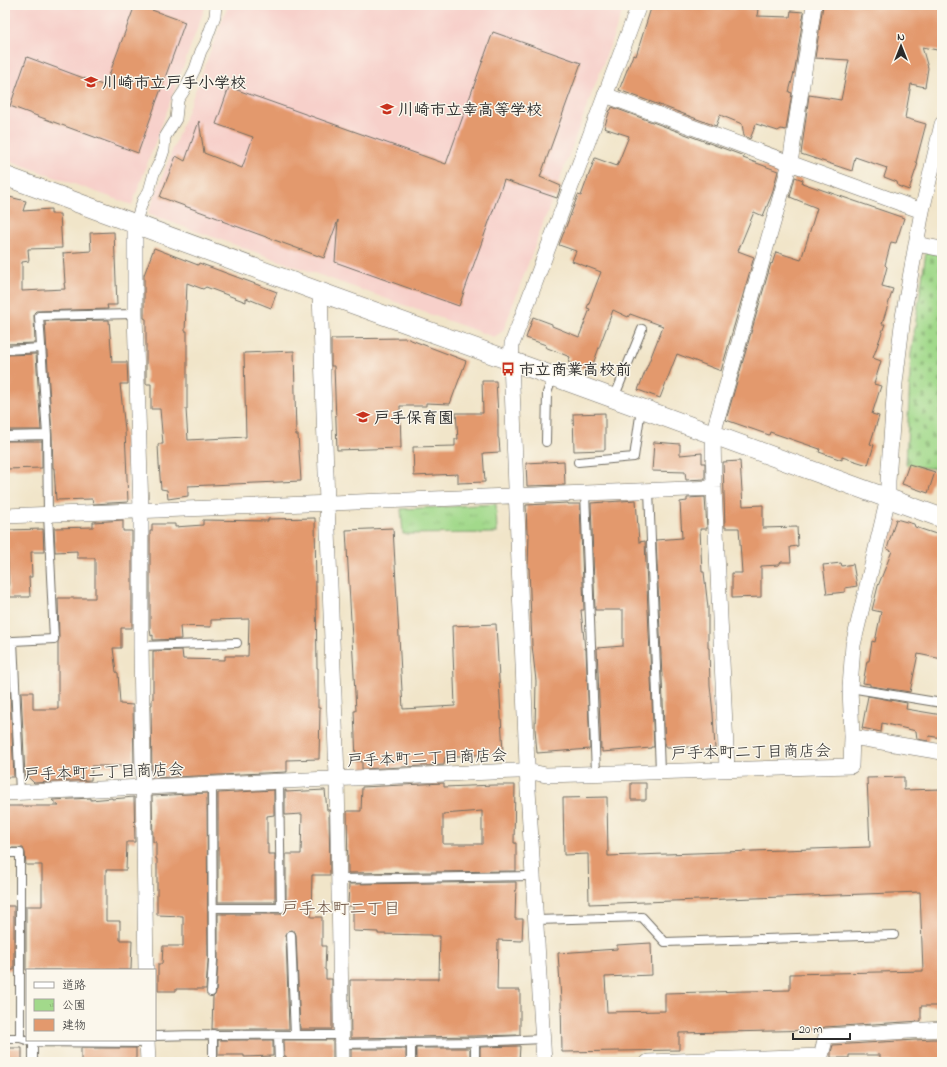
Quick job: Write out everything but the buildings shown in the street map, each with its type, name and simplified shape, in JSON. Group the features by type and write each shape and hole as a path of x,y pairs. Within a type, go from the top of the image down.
{"street":[{"path":"146,969 141,646 141,511 135,314 135,224 143,200 149,191 154,174 161,159 164,150 165,137 176,119 178,100 192,75 205,44 215,16 216,5"},
{"path":"544,1062 544,1039 532,876 527,771 511,361 512,344 639,5"},
{"path":"727,769 714,488 713,434 790,164 814,5"},
{"path":"605,95 790,164 922,210"},
{"path":"942,124 922,210 903,317 895,383 888,498 852,645 850,688 852,738 942,752"},
{"path":"5,176 942,518"},
{"path":"916,244 942,249"},
{"path":"320,292 337,778 342,1062"},
{"path":"5,516 714,488"},
{"name":"戸手本町二丁目商店会","path":"5,793 527,771 546,774 851,766 852,738"},
{"path":"648,1062 780,1060 821,1056 826,1036 942,1029"},
{"path":"148,1062 150,1041"}],"lane":[{"path":"20,792 13,641 54,639 48,514 47,435 39,316 135,314"},
{"path":"614,398 642,329"},
{"path":"5,350 40,348"},
{"path":"546,442 547,393 553,376"},
{"path":"578,462 634,457 641,408"},
{"path":"5,436 47,435"},
{"path":"649,490 660,771"},
{"path":"585,493 596,773"},
{"path":"141,646 237,643"},
{"path":"850,688 942,703"},
{"path":"212,908 281,908 279,781"},
{"path":"211,992 213,962 212,784"},
{"path":"5,853 20,853 20,1038"},
{"path":"339,879 532,876"},
{"path":"536,920 642,917 665,942 894,935"},
{"path":"290,935 295,1035"},
{"path":"156,1039 213,1034 295,1035 411,1043 544,1039"},
{"path":"213,1034 213,1062"},
{"path":"278,1035 279,1062"},
{"path":"5,1038 20,1038 26,1040"},
{"path":"30,1041 92,1041"},
{"path":"33,1042 33,1062"},
{"path":"475,1042 475,1062"},
{"path":"411,1043 411,1062"}],"shaded area":[{"name":"川崎市立戸手小学校","path":"5,5 206,5 132,205 5,159"},
{"name":"川崎市立幸高等学校","path":"228,5 625,5 503,331 494,337 148,214"}],"green space":[{"path":"926,252 942,255 942,470 906,465 911,354"},
{"path":"496,504 497,533 403,534 401,509"}],"place":[{"name":"川崎市立戸手小学校","path":"91,82"},
{"name":"川崎市立幸高等学校","path":"387,109"},
{"name":"市立商業高校前","path":"508,369"},
{"name":"戸手保育園","path":"363,417"}],"district":[{"name":"戸手本町二丁目","path":"341,908"}]}
